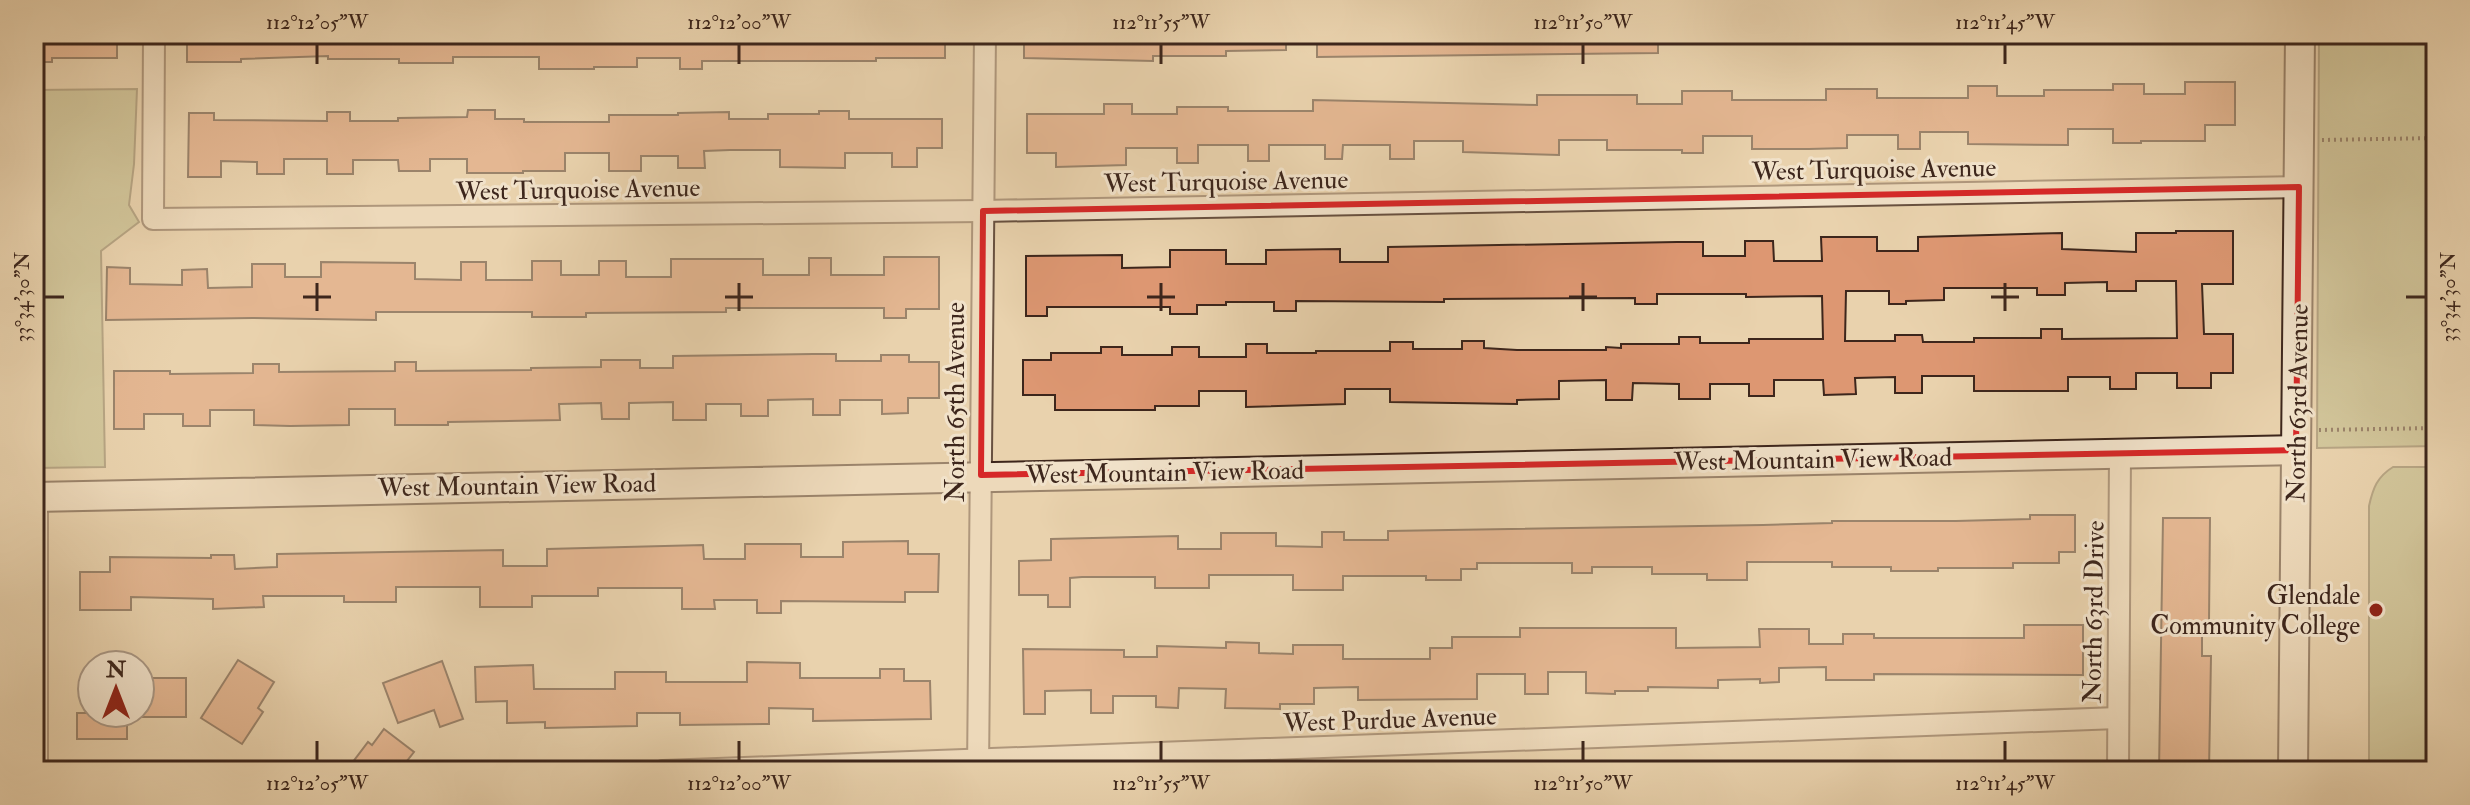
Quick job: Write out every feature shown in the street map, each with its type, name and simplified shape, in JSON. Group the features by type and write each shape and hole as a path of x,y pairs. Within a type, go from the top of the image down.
{"street":[{"name":"West Turquoise Avenue","path":"154,34 153,219 983,211 2299,187"},
{"name":"North 65th Avenue","path":"978,766 985,34"},
{"name":"North 63rd Avenue","path":"2293,771 2300,34"},
{"name":"West Mountain View Road","path":"36,497 981,475 2120,454 2296,440"},
{"name":"North 63rd Drive","path":"2118,771 2120,454"},
{"path":"36,497 37,771"},
{"name":"West Purdue Avenue","path":"663,771 978,766 2118,718"}],"path":[{"path":"2299,140 2436,138"},
{"path":"2296,440 2436,428"}],"highlighted area":[{"path":"2299,187 2296,450 981,475 983,211"}],"green space":[{"path":"2319,34 2436,34 2436,446 2317,448"},
{"path":"137,89 129,205 139,222 101,251 105,467 34,468 34,90"},
{"path":"2393,467 2436,467 2436,771 2369,771 2369,506 2376,484"}],"building":[{"path":"34,34 117,34 117,58 52,58 52,62 34,62"},
{"path":"187,34 945,34 945,58 702,61 702,69 680,69 680,58 637,58 637,67 594,69 539,69 539,57 453,57 453,63 399,63 399,59 328,59 328,56 187,62"},
{"path":"1024,34 1286,34 1286,50 1226,51 1226,56 1153,56 1153,61 1024,58"},
{"path":"1317,34 1658,34 1658,53 1317,57"},
{"path":"2185,82 2235,82 2235,125 2205,125 2205,141 2141,143 2113,143 2113,129 2068,129 2068,145 1968,144 1968,132 1920,132 1920,149 1898,149 1898,135 1847,135 1847,148 1809,149 1752,149 1752,136 1703,136 1703,153 1607,150 1607,140 1559,140 1559,155 1463,152 1463,141 1414,141 1414,159 1390,159 1390,145 1343,145 1342,159 1325,159 1325,145 1269,145 1269,161 1248,161 1248,145 1198,145 1198,163 1177,163 1177,148 1126,148 1126,165 1056,167 1056,153 1027,153 1027,114 1104,114 1104,104 1132,104 1132,114 1177,114 1177,107 1228,107 1228,111 1313,111 1313,100 1537,105 1537,95 1637,95 1637,104 1682,104 1682,91 1732,91 1732,100 1826,100 1826,89 1877,89 1877,98 1968,98 1968,86 1997,86 1997,96 2044,96 2044,90 2113,90 2113,84 2144,84 2144,94 2185,94"},
{"path":"468,110 495,110 495,119 524,119 524,122 609,122 609,115 729,112 729,119 768,119 768,114 849,111 849,119 942,119 942,148 917,148 917,167 892,167 892,153 845,153 845,168 780,167 780,150 730,150 704,151 705,168 678,168 678,156 641,156 641,171 609,171 609,153 565,153 565,171 467,173 467,159 430,159 430,171 399,171 398,160 353,160 353,174 327,174 327,159 284,159 284,174 257,174 257,162 221,161 221,177 188,177 189,113 214,113 214,120 327,121 327,112 350,112 350,121 398,121 398,118 467,117"},
{"path":"2233,231 2233,284 2202,284 2204,334 2233,334 2233,373 2211,373 2211,388 2177,388 2177,373 2136,373 2136,389 2110,389 2110,377 2068,377 2068,391 1974,391 1974,376 1922,376 1922,393 1895,393 1895,377 1855,378 1856,394 1824,395 1823,380 1774,380 1774,396 1749,396 1749,384 1710,384 1710,399 1679,399 1679,384 1633,383 1632,400 1606,400 1606,380 1559,381 1559,399 1517,400 1517,404 1390,402 1390,389 1345,389 1345,404 1246,407 1246,391 1199,391 1199,406 1155,406 1155,410 1055,410 1055,395 1023,395 1023,360 1051,360 1051,353 1101,353 1101,347 1122,347 1122,355 1172,355 1172,347 1199,347 1199,357 1246,357 1246,344 1267,344 1267,353 1316,353 1390,351 1390,342 1413,342 1413,349 1462,349 1462,341 1484,341 1484,348 1606,350 1606,347 1621,348 1621,344 1679,344 1679,337 1700,337 1700,343 1749,343 1749,339 1823,339 1822,296 1657,294 1657,304 1635,304 1635,298 1296,301 1296,311 1274,311 1274,302 1226,302 1226,305 1197,305 1197,314 1170,314 1170,307 1047,307 1047,316 1026,316 1026,256 1122,255 1122,268 1170,267 1170,250 1226,250 1226,264 1266,264 1266,250 1340,249 1340,262 1388,262 1388,247 1703,242 1703,256 1745,256 1745,241 1773,241 1774,261 1822,261 1821,237 1877,237 1877,251 1918,251 1918,237 2062,233 2062,249 2136,252 2136,233","holes":["2136,281 2176,281 2177,338 2062,339 2062,329 2041,329 2041,338 1923,342 1922,335 1895,335 1895,341 1845,341 1846,291 1889,291 1889,304 1906,304 1906,301 1944,300 1944,288 2037,288 2037,295 2065,295 2065,283 2107,282 2107,291 2136,291"]},
{"path":"884,257 939,257 939,309 906,309 906,318 884,318 884,308 726,308 726,312 586,313 586,317 532,317 532,312 376,312 376,320 106,320 107,267 130,268 130,284 182,285 182,270 207,269 208,288 252,287 252,264 285,264 285,277 321,277 321,262 415,263 415,279 461,280 461,262 486,262 486,280 532,280 532,261 561,261 561,275 599,275 599,261 626,261 626,277 671,277 671,259 763,259 763,275 809,275 809,258 831,258 831,275 884,275"},
{"path":"836,354 836,361 881,361 881,355 909,355 909,362 939,362 939,398 908,398 908,413 882,414 882,400 840,400 840,415 813,415 813,399 768,400 768,416 741,416 741,404 706,404 706,420 673,420 673,402 629,403 629,419 602,419 601,403 559,404 560,420 448,422 448,425 395,425 395,409 349,409 349,425 290,426 254,425 254,410 210,410 210,426 183,426 183,414 144,414 144,429 114,429 114,371 253,373 253,364 279,364 279,372 395,371 395,362 416,362 416,371 531,370 601,367 601,360 640,360 640,368 673,368 673,356"},
{"path":"2030,515 2075,515 2075,552 2059,552 2059,563 2013,563 2013,568 1938,568 1938,571 1832,567 1832,562 1747,562 1747,580 1707,580 1707,574 1652,574 1652,567 1592,567 1592,573 1572,573 1572,563 1477,563 1477,569 1461,569 1461,580 1426,580 1426,576 1343,576 1343,590 1293,590 1293,575 1209,575 1209,588 1155,588 1155,577 1082,577 1070,578 1070,607 1048,607 1048,595 1019,595 1019,561 1051,560 1051,539 1178,536 1178,549 1221,549 1221,533 1276,533 1276,546 1322,547 1322,532 1344,532 1344,540 1388,540 1388,531 1956,521 2030,519"},
{"path":"2163,518 2210,518 2209,622 2202,622 2202,656 2211,656 2209,771 2159,771"},
{"path":"908,541 908,554 939,554 938,592 905,592 905,602 781,601 781,613 757,613 757,600 714,600 715,609 682,609 682,588 598,588 598,596 532,596 532,607 480,607 480,587 396,587 396,602 344,602 344,596 263,596 264,607 213,609 213,599 131,597 131,610 80,610 80,572 110,572 110,557 211,558 211,555 234,555 235,569 277,567 277,554 503,550 503,566 547,566 547,549 703,545 704,559 745,559 745,544 801,544 801,557 843,557 843,542"},
{"path":"2024,625 2083,625 2083,675 1874,674 1874,680 1826,680 1826,667 1779,668 1779,682 1718,680 1718,688 1648,687 1648,691 1615,691 1615,694 1586,693 1586,672 1548,672 1548,694 1525,694 1525,674 1477,674 1477,699 1358,700 1358,687 1314,688 1314,704 1280,704 1280,709 1225,708 1226,689 1179,688 1178,708 1156,707 1156,696 1113,696 1113,713 1091,713 1091,690 1045,691 1045,714 1024,714 1023,649 1124,650 1124,657 1157,657 1157,646 1226,648 1226,642 1259,643 1259,653 1293,654 1293,645 1343,645 1343,659 1430,659 1430,648 1452,648 1452,637 1520,637 1520,628 1676,628 1676,648 1760,647 1759,629 1809,629 1809,644 1843,644 1843,634 1874,634 1874,638 2024,638"},
{"path":"238,660 274,682 258,708 263,712 242,744 201,718"},
{"path":"442,661 463,719 440,727 434,710 398,723 383,683"},
{"path":"747,662 800,663 800,678 880,678 880,669 904,669 904,681 930,681 931,719 813,721 813,709 769,708 769,724 680,725 680,713 637,713 637,726 545,728 545,722 507,723 507,701 476,702 475,667 533,665 534,689 615,689 615,672 666,672 666,682 747,682"},
{"path":"156,678 186,678 186,717 156,717"},
{"path":"77,729 127,729 127,739 77,739"},
{"path":"384,729 414,752 399,771 346,771 368,742 372,745"}],"place":[{"name":"Glendale Community College","path":"2376,610"}]}
